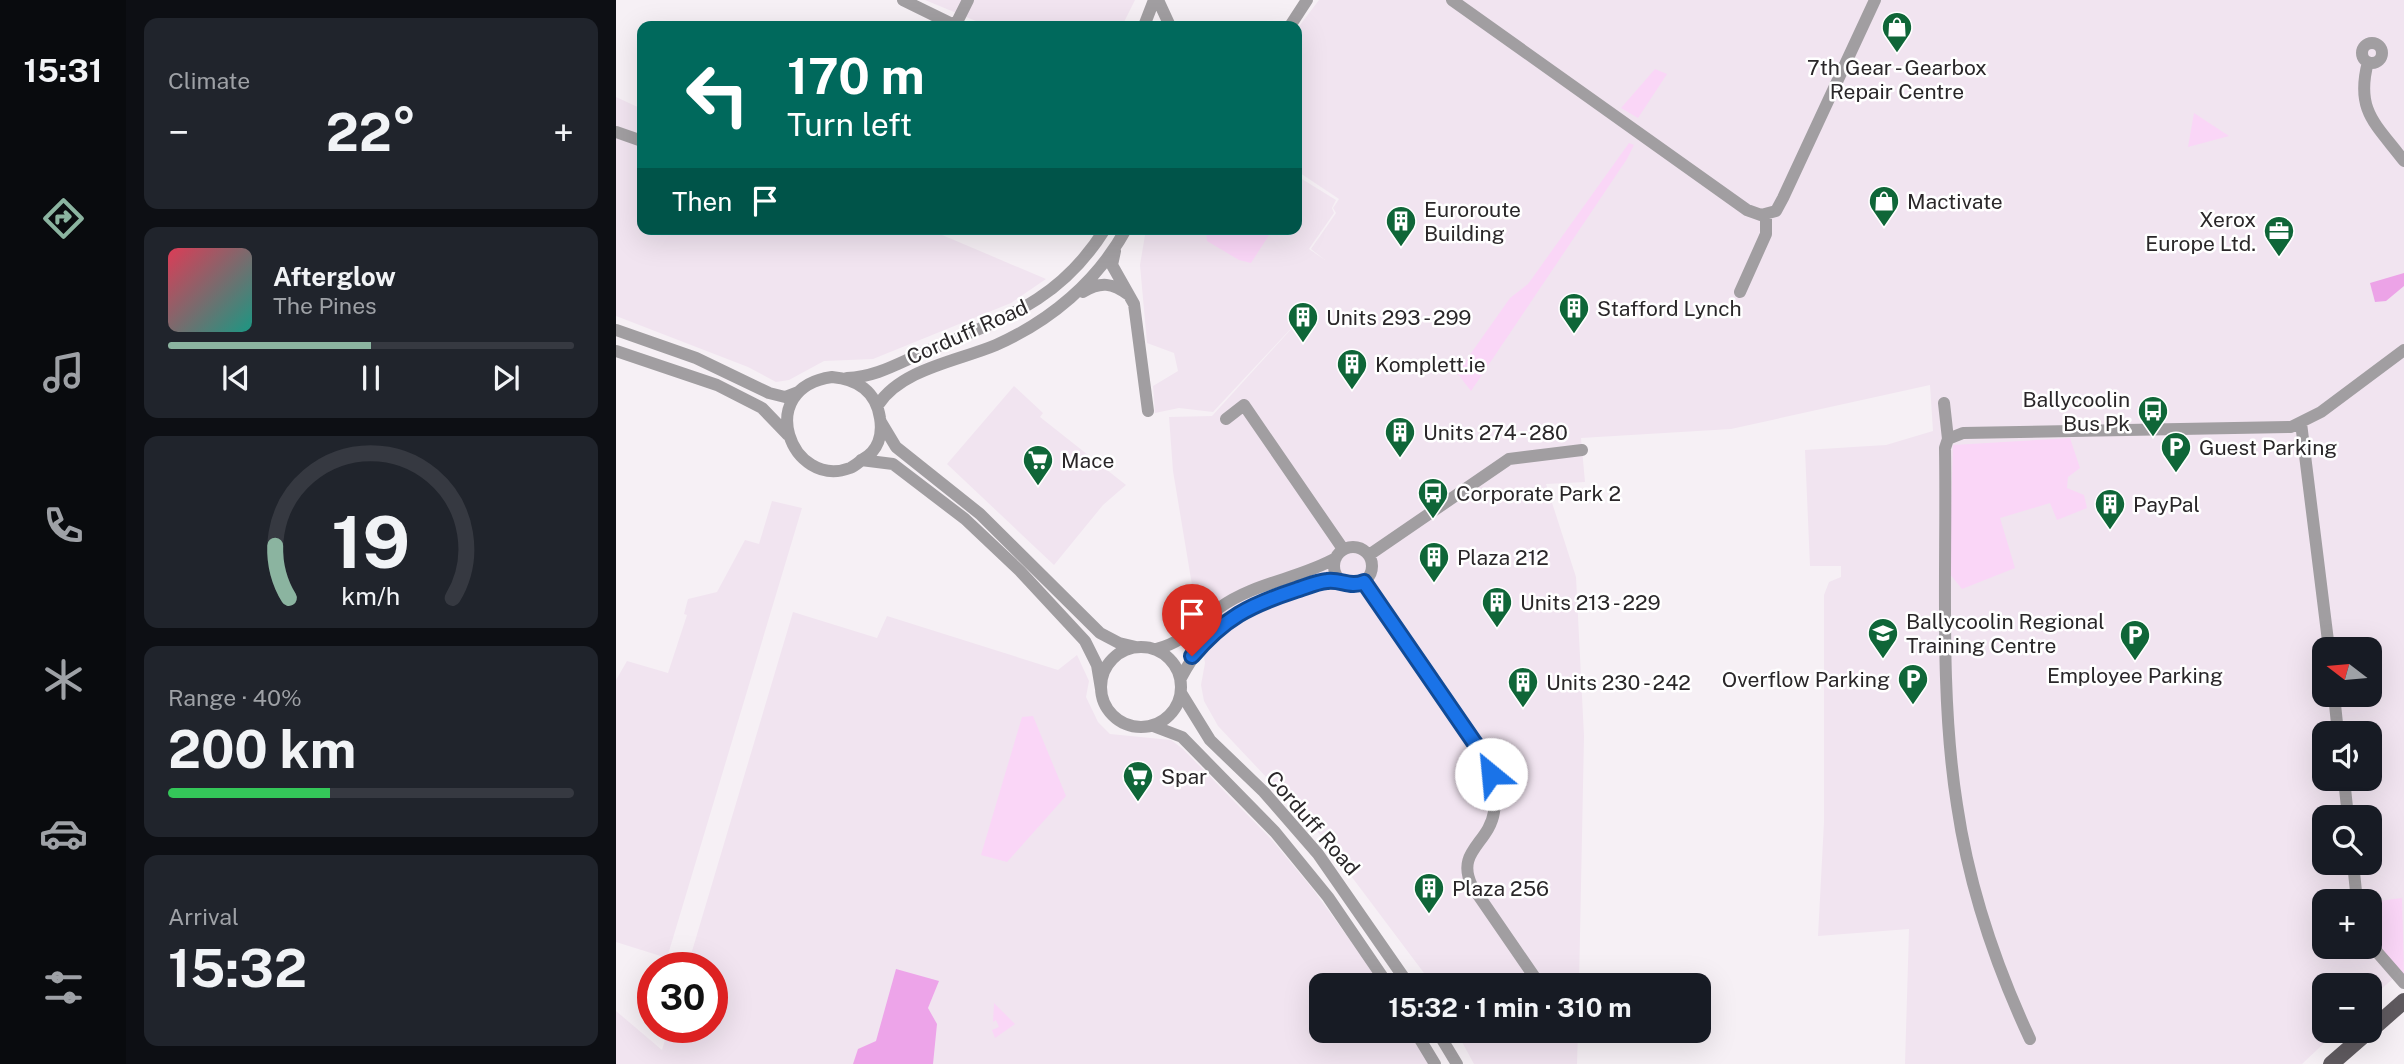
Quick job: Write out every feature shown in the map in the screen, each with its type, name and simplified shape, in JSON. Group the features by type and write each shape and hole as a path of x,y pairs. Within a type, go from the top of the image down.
{"main road":[{"path":"2382,1020 2404,1001"},
{"path":"2331,1064 2355,1043"}],"street":[{"path":"903,0 946,21"},
{"path":"958,21 968,0"},
{"path":"1146,21 1156,0"},
{"path":"1156,0 1167,21"},
{"path":"1293,21 1307,0"},
{"path":"1452,0 1747,210 1766,215 1776,211 1783,198 1875,0"},
{"path":"2368,62 2362,84 2363,100 2404,160"},
{"path":"616,132 637,139"},
{"path":"1740,292 1766,234 1766,215"},
{"name":"Corduff Road","path":"847,378 882,373 1016,313 1065,278 1100,235"},
{"name":"Corduff Road","path":"878,405 886,393 903,382 994,346 1031,327 1065,303 1090,280 1123,235"},
{"path":"1116,247 1112,265 1130,295 1136,314 1148,411"},
{"path":"1065,303 1094,285 1107,283 1130,295"},
{"path":"616,330 719,367 769,393 785,397 821,378 847,378 865,387 878,405 881,422 879,442 873,454 851,468 834,471 811,465 788,435 762,408 717,385 616,351"},
{"path":"1948,439 1962,433 2273,428 2301,423 2404,350"},
{"path":"788,435 787,406 800,391"},
{"path":"1944,403 1948,439 1945,448 1948,719 1956,803 1983,921 2008,993 2030,1039"},
{"path":"1226,419 1244,405 1340,553 1335,570 1341,581"},
{"path":"861,460 893,464 965,519 1020,571 1085,641 1097,666 1105,705 1117,719 1135,727 1153,726 1171,713 1181,693 1181,678 1188,662 1206,639 1248,606 1324,581 1341,581 1352,585 1364,582 1371,573 1369,555 1360,548 1340,553 1320,567 1241,594 1184,638 1156,649 1119,643 1100,633 980,514 896,447 881,422"},
{"path":"2301,423 2328,637"},
{"path":"1369,555 1508,459 1583,450"},
{"path":"1364,582 1485,758 1494,792 1494,811 1488,830 1468,857 1465,870 1472,886 1532,973"},
{"path":"1101,689 1107,666 1114,657 1136,647"},
{"path":"1156,649 1172,661 1181,678"},
{"name":"Corduff Road","path":"1181,693 1210,740 1264,792 1318,854 1401,973"},
{"name":"Corduff Road","path":"1153,726 1182,737 1275,831 1328,897 1380,973"},
{"path":"2382,958 2404,983"},
{"path":"1422,1043 1435,1064"},
{"path":"1444,1043 1457,1064"}],"shaded area":[{"path":"925,0 1135,0 1124,21 976,21"},
{"path":"1319,0 2404,0 2404,969 2382,988 2382,973 2312,973 2312,1043 2324,1043 2302,1064 1905,1064 1909,929 1818,936 1824,822 1824,595 1829,582 1841,577 1841,566 1810,566 1805,450 1886,445 1933,431 1930,385 1731,429 1581,438 1585,482 1546,484 1576,577 1584,736 1579,973 1424,973 1318,832 1218,726 1204,701 1201,685 1205,663 1173,471 1169,417 1212,416 1324,293 1213,412 1179,408 1155,413 1153,386 1178,371 1174,353 1147,343 1140,265 1145,235 1302,235 1302,179 1336,200 1332,208 1334,213 1309,249 1325,260 1311,249 1336,213 1333,208 1339,199 1302,174 1302,22"},
{"path":"1655,69 1667,74 1638,118 1621,108"},
{"path":"616,97 637,107 637,235 942,235 1046,279 1011,303 873,359 824,361 789,380 776,382 748,367 616,316"},
{"path":"2194,113 2229,136 2188,147"},
{"path":"1629,143 1634,145 1627,159 1471,391 1457,373 1510,298 1528,284"},
{"path":"1206,235 1269,235 1251,263 1239,260 1207,241"},
{"path":"2404,273 2404,286 2386,301 2375,302 2370,283"},
{"path":"1014,386 1043,413 1040,417 1126,485 1103,505 1054,565 947,464"},
{"path":"2070,438 2080,468 2068,477 2067,488 2084,495 2087,508 2057,520 2050,503 2000,518 2015,568 1962,589 1949,573 1953,445"},
{"path":"772,501 802,508 669,952 648,952 616,942 616,680 627,661 668,673 687,615 684,614 688,599 717,592 745,540 759,544"},
{"path":"793,612 877,638 887,616 1058,670 1077,655 1089,681 1086,697 1098,722 1110,734 1171,740 1183,749 1272,840 1312,888 1374,973 1309,973 1309,1043 1419,1043 1431,1064 616,1064 616,1011 637,1029 637,1043 654,1043 662,1050 664,1043 728,1043 728,952 692,952"},
{"path":"1033,716 1066,796 1007,862 981,855 1022,717"},
{"path":"2402,898 2404,977 2382,952 2382,900"},
{"path":"896,969 939,981 928,1008 937,1024 933,1064 853,1064 858,1049 876,1041"},
{"path":"994,1003 1015,1024 995,1038 992,1030 999,1027 996,1020 993,1022"},
{"path":"1463,1043 1578,1043 1577,1064 1474,1064"}],"place":[{"name":"7th Gear - Gearbox Repair Centre","path":"1897,54"},
{"name":"Mactivate","path":"1884,228"},
{"name":"Euroroute Building","path":"1401,248"},
{"name":"Xerox Europe Ltd.","path":"2279,258"},
{"name":"Stafford Lynch","path":"1574,335"},
{"name":"Units 293 - 299","path":"1303,344"},
{"name":"Komplett.ie","path":"1352,391"},
{"name":"Ballycoolin Bus Pk","path":"2153,438"},
{"name":"Units 274 - 280","path":"1400,459"},
{"name":"Guest Parking","path":"2176,474"},
{"name":"Mace","path":"1038,487"},
{"name":"Corporate Park 2","path":"1433,520"},
{"name":"PayPal","path":"2110,531"},
{"name":"Plaza 212","path":"1434,584"},
{"name":"Units 213 - 229","path":"1497,629"},
{"name":"Ballycoolin Regional Training Centre","path":"1883,660"},
{"name":"Employee Parking","path":"2135,662"},
{"name":"Overflow Parking","path":"1913,706"},
{"name":"Units 230 - 242","path":"1523,709"},
{"name":"Spar","path":"1138,803"},
{"name":"Plaza 256","path":"1429,915"}],"route":[{"path":"1192,656 1223,623 1248,606 1324,581 1335,580 1352,585 1364,582 1485,758 1491,774"}]}
